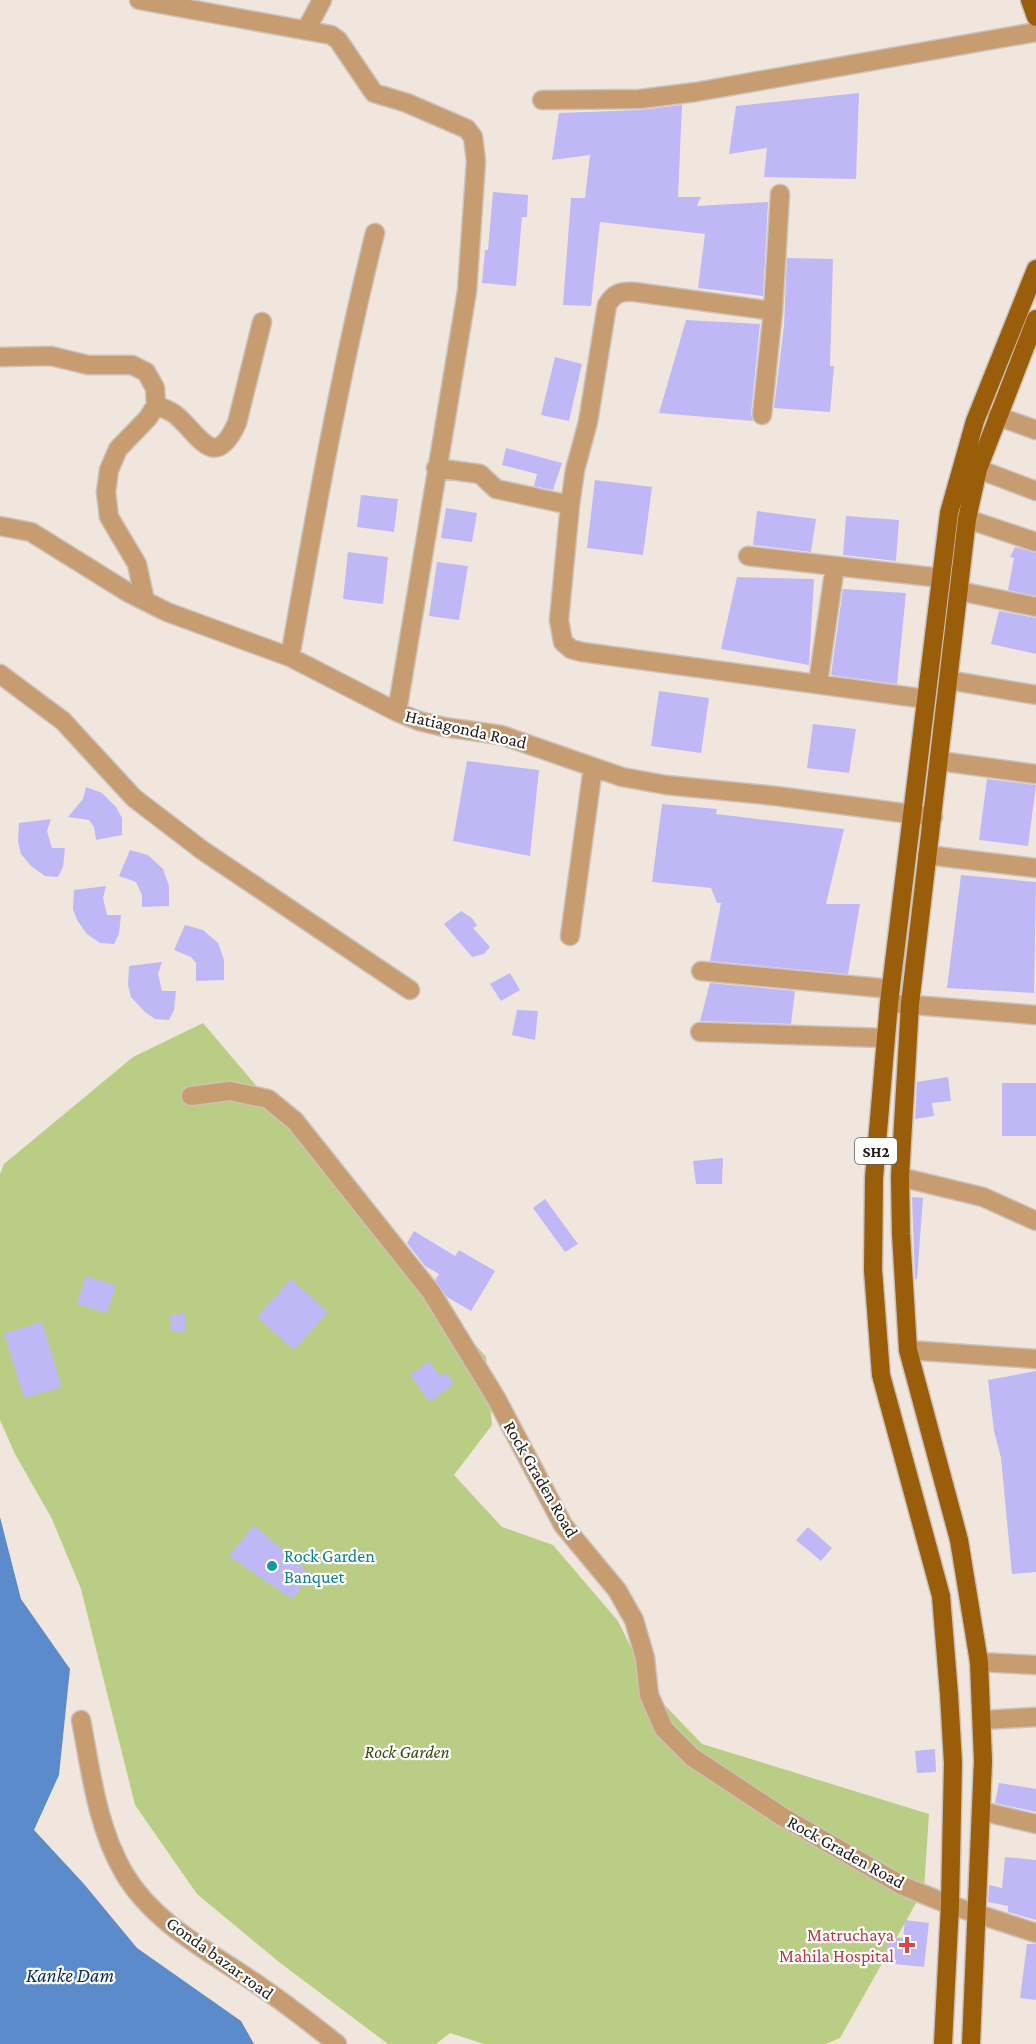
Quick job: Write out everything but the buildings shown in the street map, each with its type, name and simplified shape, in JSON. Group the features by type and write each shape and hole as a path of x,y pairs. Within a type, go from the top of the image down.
{"main road":[{"path":"1030,0 1036,17"},
{"name":"SH2","path":"943,2044 950,1905 953,1763 941,1596 894,1432 881,1375 875,1324 874,1178 885,1038 950,513 957,477 975,421 1036,269"},
{"name":"SH2","path":"971,2044 983,1720 979,1662 958,1540 908,1350 903,1290 900,1177 910,1004 967,519 978,469 1036,319"}],"street":[{"path":"139,0 335,37 374,93 406,103 467,129 473,137 476,161 467,291 397,712"},
{"path":"306,30 322,0"},
{"path":"542,100 640,99 696,92 1036,32"},
{"path":"762,416 773,311 780,194"},
{"path":"290,657 331,423 375,233"},
{"path":"773,311 624,291 611,298 607,305 588,422 575,470 570,505 560,632 563,642 571,649 926,699"},
{"path":"156,405 176,415 198,441 210,447 222,446 230,439 237,423 262,322"},
{"path":"0,357 51,356 88,365 132,365 146,372 155,388 156,405 148,418 118,449 109,470 106,492 109,517 137,564 145,601"},
{"path":"997,416 1036,430"},
{"path":"436,468 480,474 496,489 570,505"},
{"path":"978,469 1036,491"},
{"path":"967,519 1036,542"},
{"name":"Hatiagonda Road","path":"0,526 31,532 167,612 290,657 397,712 444,727 501,735 622,777 666,785 776,796 933,818"},
{"path":"748,556 941,578"},
{"path":"818,683 835,566"},
{"path":"959,591 1036,607"},
{"path":"0,674 63,721 134,798 202,850 410,990"},
{"path":"948,680 1036,695"},
{"path":"939,761 1036,774"},
{"path":"570,936 592,767"},
{"path":"927,855 1036,868"},
{"path":"701,971 890,996 910,1004 1036,1015"},
{"path":"700,1032 885,1038"},
{"name":"Rock Graden Road","path":"191,1095 230,1091 268,1099 295,1121 431,1292 496,1398 563,1525 623,1600 634,1620 645,1658 649,1695 664,1729 692,1757 783,1817 903,1886 950,1905 1036,1933"},
{"path":"900,1177 982,1197 1036,1221"},
{"path":"908,1350 1036,1359"},
{"path":"979,1662 1036,1665"},
{"path":"983,1720 1036,1717"},
{"name":"Gonda bazar road","path":"81,1720 102,1825 124,1874 149,1904 178,1931 264,1988 337,2044"},
{"path":"981,1811 1036,1824"}],"green space":[{"name":"Rock Garden","path":"203,1023 486,1357 492,1425 454,1475 502,1527 553,1545 618,1621 654,1694 702,1744 929,1814 924,1889 840,2038 826,2044 484,2044 450,2033 436,2044 388,2044 279,1962 197,1894 135,1805 81,1589 52,1519 15,1454 0,1420 0,1174 4,1164 133,1057"}],"water":[{"name":"Kanke Dam","path":"0,1517 21,1599 70,1669 59,1775 34,1830 84,1884 137,1948 241,2021 254,2044 0,2044"}],"place":[{"name":"Rock Garden Banquet","path":"272,1566"},
{"name":"Matruchaya Mahila Hospital","path":"907,1945"}]}
